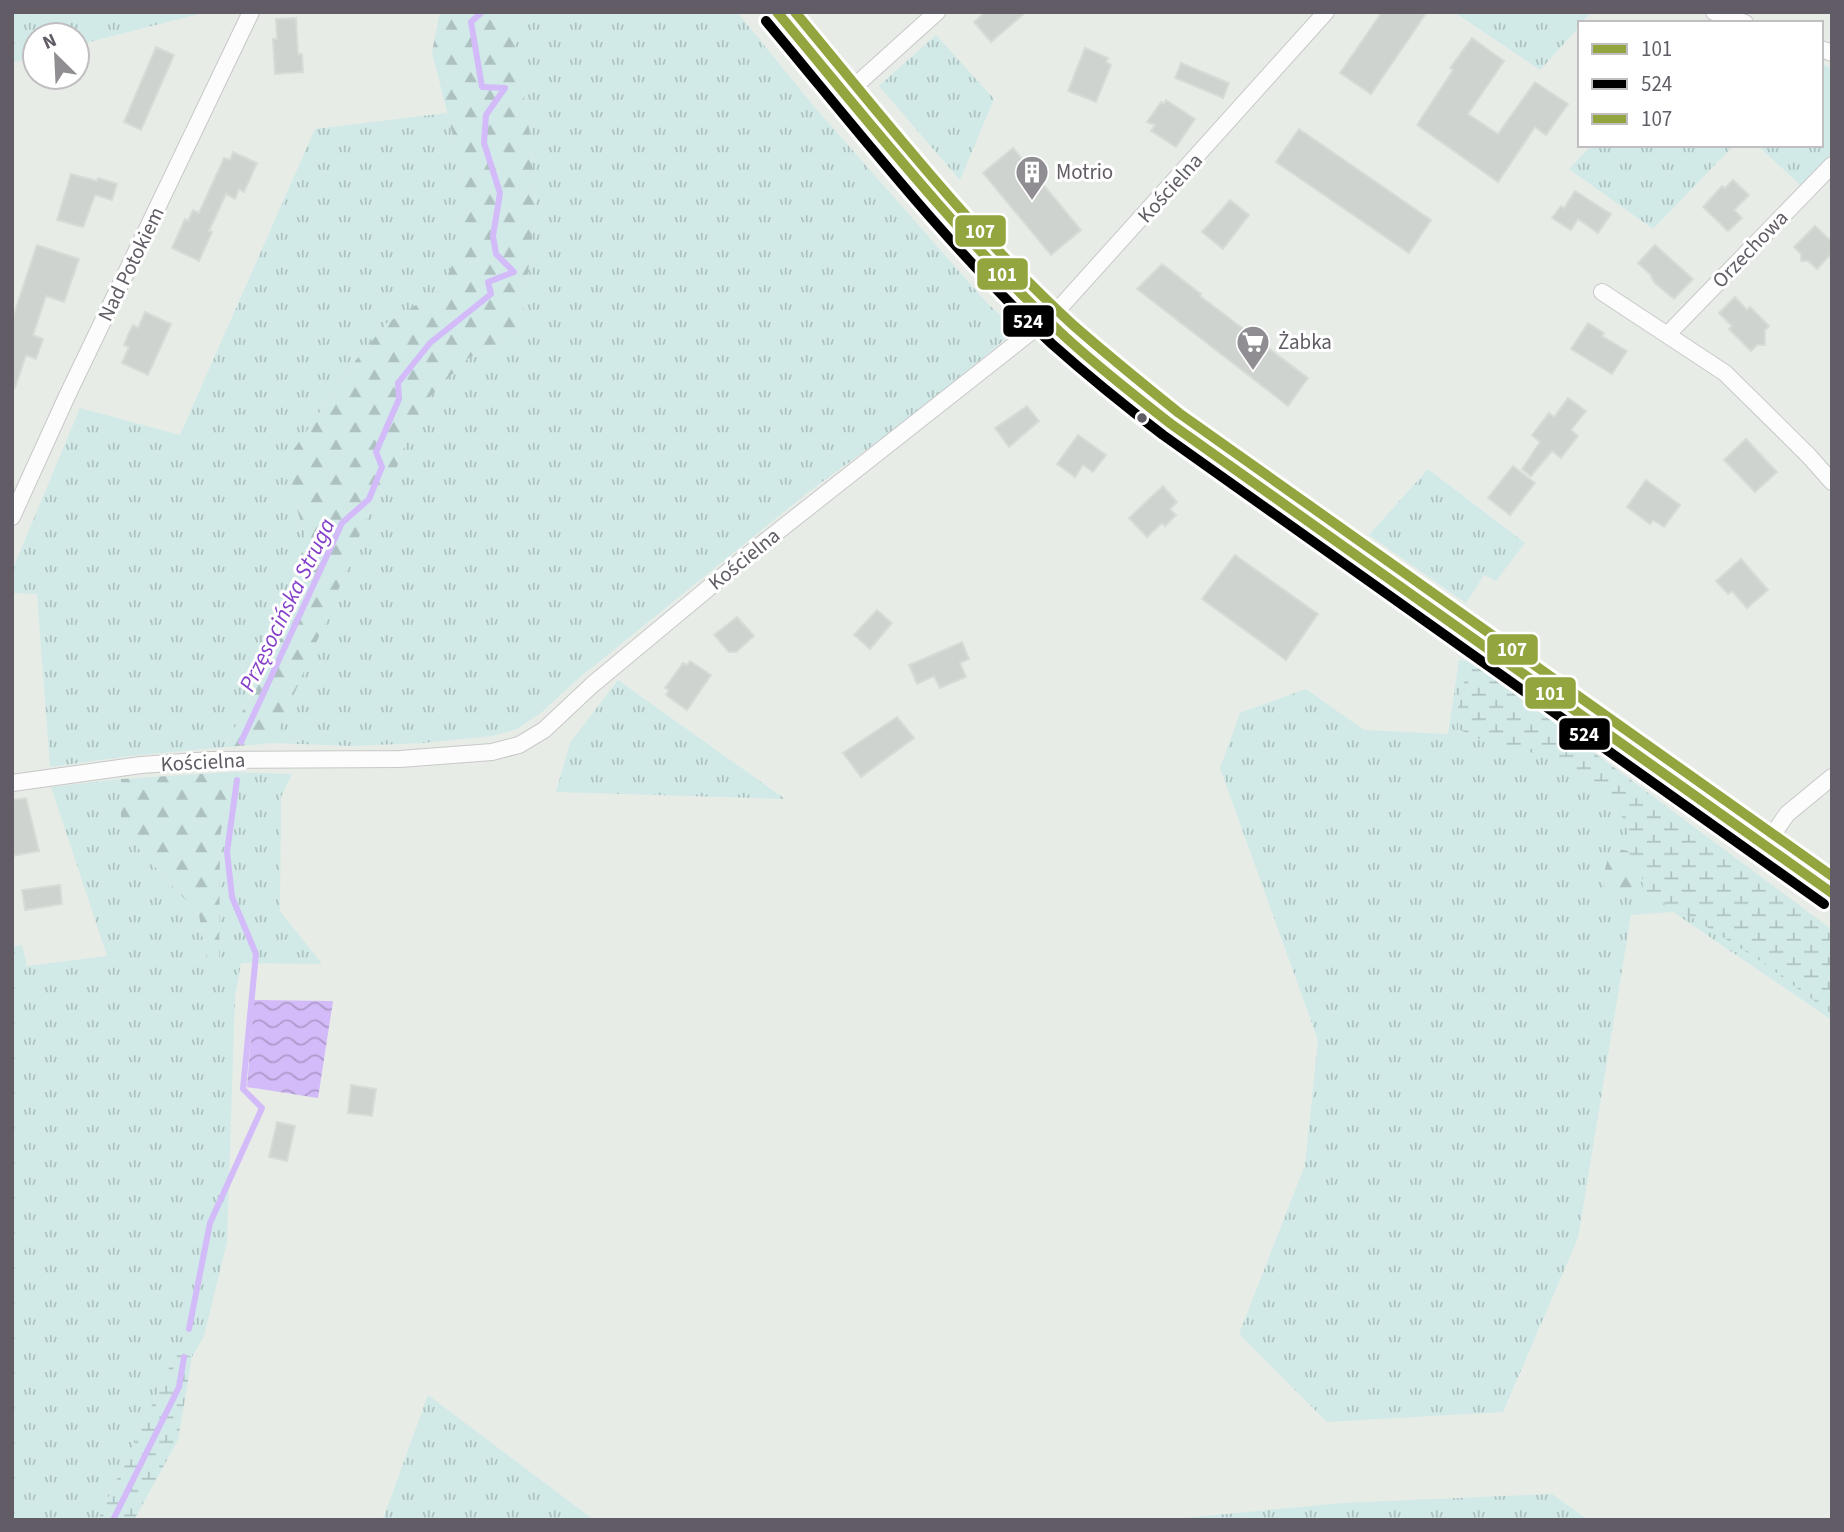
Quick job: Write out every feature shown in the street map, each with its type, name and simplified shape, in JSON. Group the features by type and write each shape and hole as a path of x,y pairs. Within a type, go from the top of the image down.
{"street":[{"name":"Nad Potokiem","path":"12,517 251,12"},
{"path":"777,12 972,243 1047,321 1095,364 1160,416 1832,893"},
{"path":"846,94 937,12"},
{"name":"Kościelna","path":"12,783 141,765 211,760 400,759 492,752 519,745 544,730 592,685 753,551 1047,321 1097,270 1326,12"},
{"path":"1714,12 1739,21"},
{"name":"Orzechowa","path":"1668,334 1832,165"},
{"path":"1602,292 1725,373 1832,482"},
{"path":"1765,846 1787,814 1832,777"}],"green space":[{"path":"12,12 207,12 91,41 91,21 21,21 21,60 12,63"},
{"path":"440,12 531,12 514,33 529,129 536,205 521,330 467,359 427,400 405,444 392,481 368,514 273,743 226,747 277,637 306,538 296,506 287,459 356,360 387,323 442,289 464,236 455,144 432,52"},
{"path":"531,12 737,12 817,110 988,304 1016,330 922,409 807,493 579,678 542,712 517,729 492,736 422,743 352,746 273,743 368,514 392,481 405,444 427,400 467,359 521,330 536,205 529,129 514,33"},
{"path":"1454,12 1592,12 1582,21 1578,21 1578,28 1540,70"},
{"path":"936,35 994,99 960,180 879,86"},
{"path":"1823,65 1832,68 1832,174 1811,195 1759,147 1823,147"},
{"path":"447,113 455,144 464,236 442,289 387,323 356,360 320,411 296,506 306,538 293,590 277,637 226,747 50,767 37,594 12,593 12,571 80,408 180,435 315,129"},
{"path":"1590,147 1732,147 1653,229 1569,169"},
{"path":"1428,469 1525,543 1496,581 1484,575 1466,603 1369,535"},
{"path":"1459,660 1471,661 1832,930 1832,1020 1673,912 1631,915 1578,1238 1503,1412 1327,1422 1239,1334 1305,1165 1318,1040 1220,768 1240,713 1306,689 1364,730 1448,734"},
{"path":"1471,661 1832,930 1832,1014 1762,962 1677,908 1644,897 1642,878 1628,851 1629,835 1614,797 1558,762 1524,750 1484,741 1458,729 1458,702"},
{"path":"618,680 785,799 556,792 570,743"},
{"path":"232,772 292,774 281,797 280,911 322,964 241,963 235,997 227,1242 204,1336 192,1357 177,1351 98,1520 12,1520 12,947 22,945 27,966 107,956 51,787 121,779 121,829 199,915 207,962 218,962 220,837"},
{"path":"232,772 220,837 219,962 207,962 199,915 121,829 121,779"},
{"path":"1619,849 1628,851 1642,878 1620,899 1605,891 1603,876 1609,855"},
{"path":"177,1351 192,1357 178,1440 134,1520 98,1520"},
{"path":"428,1395 594,1520 383,1519"},
{"path":"1552,1494 1588,1520 1161,1520 1343,1503"}],"water":[{"path":"254,1000 333,1001 318,1098 247,1087"}],"building":[{"path":"985,12 1026,12 991,42 974,22"},
{"path":"1382,12 1427,12 1371,94 1340,73"},
{"path":"296,18 298,54 302,54 303,72 275,74 273,39 277,39 276,19"},
{"path":"1472,38 1504,61 1468,114 1498,134 1535,82 1568,104 1546,135 1535,127 1498,182 1417,125 1453,70 1450,68"},
{"path":"156,47 174,55 141,130 124,122"},
{"path":"1085,48 1108,58 1106,62 1111,65 1096,102 1068,91"},
{"path":"1181,63 1229,83 1223,98 1175,78"},
{"path":"1166,100 1195,119 1176,147 1151,131 1155,125 1147,122 1161,102 1164,104"},
{"path":"1299,129 1431,220 1409,253 1276,162"},
{"name":"Motrio","path":"1013,148 1081,230 1051,255 983,173"},
{"path":"233,152 257,163 244,192 239,189 235,199 226,194 199,261 172,248 185,219 188,221 193,210 199,213 224,158 230,160"},
{"path":"71,174 117,184 112,200 95,195 83,227 57,220"},
{"path":"1733,180 1749,195 1734,210 1742,218 1728,231 1703,207 1722,186 1725,188"},
{"path":"1575,191 1611,214 1598,233 1578,219 1571,230 1552,218 1561,206 1564,208"},
{"path":"1230,200 1249,215 1223,249 1202,232"},
{"path":"1815,226 1832,242 1832,253 1817,269 1808,261 1801,261 1801,254 1794,247"},
{"path":"37,245 79,259 64,302 46,296 33,335 43,339 36,359 26,355 15,388 12,387 12,320"},
{"path":"1655,245 1693,279 1674,299 1655,283 1652,276 1638,263"},
{"path":"1162,264 1308,378 1288,406 1137,289"},
{"path":"1735,297 1747,310 1750,307 1769,326 1765,330 1765,345 1757,345 1751,351 1729,329 1732,326 1719,313"},
{"path":"145,312 171,324 148,375 122,363 129,347 124,345 128,335 133,325 138,328"},
{"path":"1588,323 1604,333 1602,336 1627,351 1612,374 1571,349"},
{"path":"1568,398 1586,411 1571,430 1578,436 1561,458 1552,451 1531,476 1522,469 1540,442 1532,435 1549,413 1554,417"},
{"path":"1027,406 1039,421 1009,447 995,428"},
{"path":"1078,435 1106,455 1093,472 1083,465 1075,477 1057,464"},
{"path":"1746,439 1777,472 1755,492 1724,460"},
{"path":"1513,466 1535,483 1510,515 1488,498"},
{"path":"1646,480 1680,505 1664,527 1653,520 1650,524 1627,507"},
{"path":"1163,486 1177,502 1170,509 1176,515 1165,526 1162,523 1147,537 1129,518"},
{"path":"1235,555 1318,614 1286,660 1202,599"},
{"path":"1741,559 1768,590 1747,608 1732,591 1728,594 1716,581"},
{"path":"877,610 892,623 870,649 854,635"},
{"path":"737,617 754,636 736,652 729,652 714,635"},
{"path":"962,642 969,659 960,663 966,677 940,688 934,676 917,684 909,665"},
{"path":"690,661 711,675 687,710 666,695 669,690 665,688 683,663 687,665"},
{"path":"897,717 914,738 861,777 843,753"},
{"path":"26,798 39,851 12,856 12,800"},
{"path":"60,885 62,904 25,910 22,890"},
{"path":"351,1085 376,1089 372,1116 348,1113"},
{"path":"277,1122 295,1126 287,1161 269,1157"}],"waterway":[{"name":"Przęsocińska Struga","path":"241,742 342,523 369,499 382,467 376,452 399,399 398,383 430,343 491,294 488,282 514,272 496,254 493,236 500,193 484,143 486,115 505,88 482,87 471,22 482,12"},
{"name":"Przęsocińska Struga","path":"189,1329 210,1223 262,1108 243,1089 256,954 232,897 227,852 237,780"},
{"name":"Przęsocińska Struga","path":"113,1520 179,1387 184,1357"}],"transit line":[{"name":"101","path":"777,12 914,176 985,256 1022,295 1100,368 1171,424 1832,893"},
{"name":"107","path":"795,12 895,133 998,251 1072,324 1112,358 1179,413 1832,876"},
{"name":"524","path":"766,21 904,187 976,268 1052,344 1093,379 1163,435 1824,904"}],"place":[{"name":"Motrio","path":"1032,202"},
{"name":"Żabka","path":"1253,372"}]}
